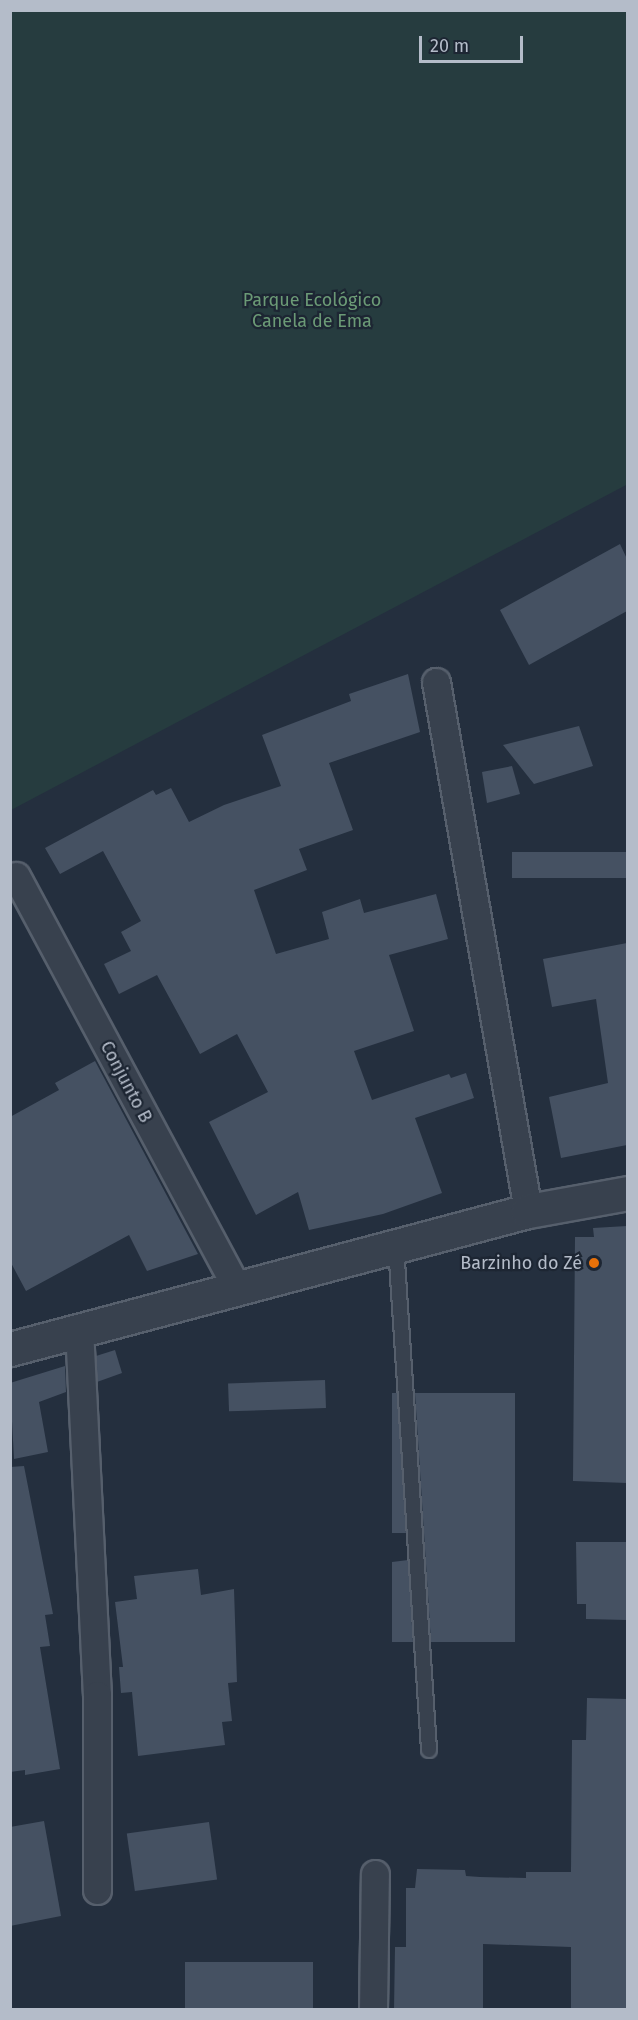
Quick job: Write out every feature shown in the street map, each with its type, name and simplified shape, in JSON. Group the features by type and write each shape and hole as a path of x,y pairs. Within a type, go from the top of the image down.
{"street":[{"path":"436,682 528,1211"},
{"name":"Conjunto B","path":"16,876 236,1287"},
{"path":"10,1349 79,1328 528,1211 627,1193"},
{"path":"79,1328 97,1695 97,1890"},
{"path":"373,2010 375,1874"}],"lane":[{"path":"396,1246 429,1750"}],"green space":[{"name":"Parque Ecológico Canela de Ema","path":"11,10 627,11 628,484 11,810"}],"building":[{"path":"620,544 627,559 627,611 529,665 500,610"},
{"path":"408,674 420,732 329,763 353,830 299,849 307,870 254,890 276,954 329,939 322,912 360,899 364,913 436,894 448,939 389,955 414,1031 354,1051 372,1100 449,1074 451,1078 466,1073 474,1098 415,1118 442,1193 383,1214 309,1230 298,1192 256,1215 209,1122 268,1092 237,1034 200,1054 157,975 119,994 104,964 131,951 121,932 141,921 103,851 60,874 45,848 153,790 156,795 171,788 189,822 224,805 281,786 262,735 351,701 349,694"},
{"path":"579,726 593,766 534,784 503,745"},
{"path":"512,766 520,794 487,803 482,772"},
{"path":"512,852 627,852 627,878 512,878"},
{"path":"627,943 627,1145 561,1158 549,1097 608,1083 596,999 552,1007 543,959"},
{"path":"95,1061 198,1254 147,1271 129,1235 26,1291 10,1261 10,1117 59,1090 55,1083"},
{"path":"627,1226 627,1483 573,1481 575,1237 594,1237 593,1228"},
{"path":"115,1350 122,1373 97,1382 96,1356"},
{"path":"65,1366 66,1392 39,1402 48,1452 14,1459 10,1383"},
{"path":"325,1380 326,1408 229,1411 228,1383"},
{"path":"392,1393 397,1393 406,1533 392,1533"},
{"path":"415,1393 515,1393 515,1642 431,1642"},
{"path":"24,1466 53,1614 45,1615 50,1646 40,1647 60,1769 25,1775 25,1770 10,1772 10,1467"},
{"path":"576,1542 627,1542 627,1620 586,1619 586,1604 577,1604"},
{"path":"408,1560 413,1642 392,1642 392,1562"},
{"path":"198,1569 201,1595 234,1589 237,1682 228,1683 232,1721 222,1722 225,1745 138,1756 132,1692 121,1693 119,1667 123,1667 115,1602 137,1599 134,1576"},
{"path":"587,1698 627,1699 627,2010 571,2010 571,1947 483,1944 483,2010 394,2010 395,1947 406,1947 406,1888 415,1888 417,1869 465,1870 466,1876 526,1878 526,1872 571,1872 572,1740 586,1740"},
{"path":"44,1821 61,1916 10,1926 10,1827"},
{"path":"209,1822 217,1879 135,1891 127,1834"},
{"path":"185,1962 313,1962 313,2010 185,2010"}],"place":[{"name":"Barzinho do Zé","path":"594,1263"}]}
